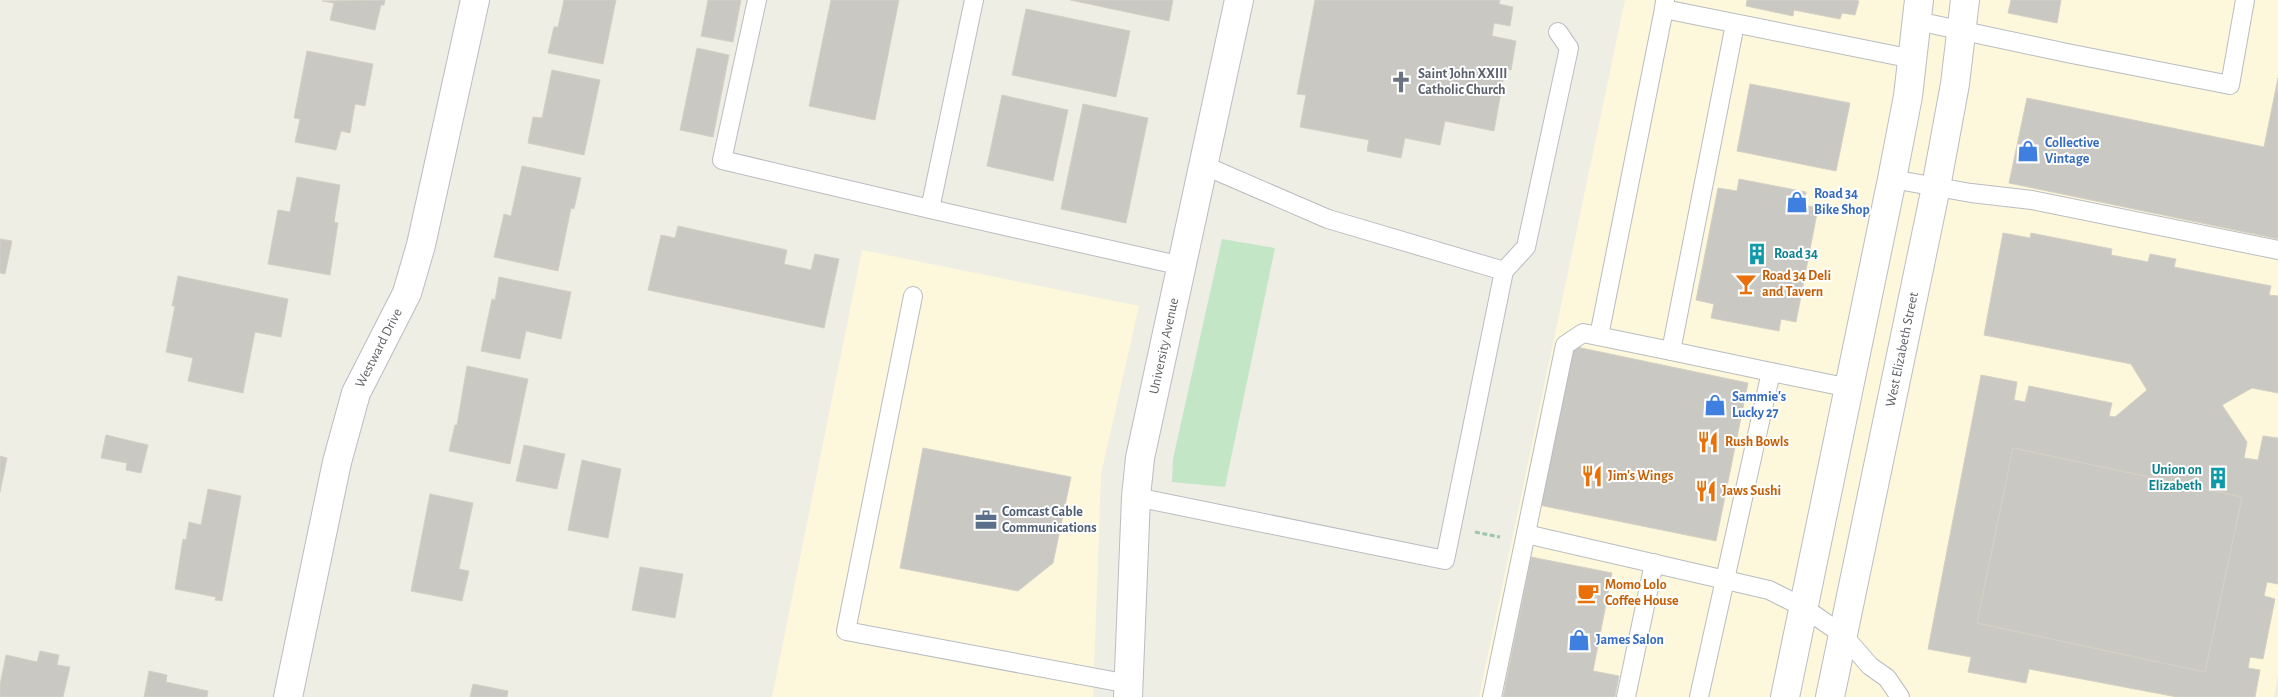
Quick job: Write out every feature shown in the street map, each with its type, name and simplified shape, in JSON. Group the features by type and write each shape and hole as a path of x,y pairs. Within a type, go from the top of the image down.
{"street":[{"name":"Westward Drive","path":"288,697 337,462 356,393 407,294 419,253 475,0"},
{"name":"University Avenue","path":"1129,690 1136,497 1140,458 1239,0"},
{"name":"West Elizabeth Street","path":"1830,697 1936,187 1955,84 1965,0"},
{"path":"1785,697 1892,179 1913,59 1918,10"}],"lane":[{"path":"757,0 722,160 1182,266"},
{"path":"930,209 974,0"},
{"path":"1918,10 1962,30 2230,85 2245,0"},
{"path":"1599,336 1665,5 1735,24 1913,59"},
{"path":"1671,351 1735,24"},
{"path":"1136,497 1445,560 1504,271 1526,247 1569,48 1558,32"},
{"path":"1203,165 1328,219 1504,271"},
{"path":"1892,179 2032,200 2278,250"},
{"path":"912,296 846,631 1129,690"},
{"path":"1492,697 1566,345 1583,334 1599,336 1850,388"},
{"path":"1700,697 1771,372"},
{"path":"1526,534 1769,590 1803,607 1843,635 1870,666 1887,678 1900,697"},
{"path":"1626,697 1654,564"}],"path":[{"path":"1452,526 1513,540 1526,534"}],"shaded area":[{"path":"1625,0 2278,0 2278,674 2274,697 1479,697"},
{"path":"862,250 1139,306 1101,474 1093,697 772,697"}],"green space":[{"path":"1222,239 1275,248 1225,487 1172,482 1173,459"}],"building":[{"path":"385,0 384,5 381,5 375,30 330,20 334,3 322,1"},
{"path":"564,0 616,0 603,64 548,53 554,27 558,27"},
{"path":"708,0 741,0 733,42 701,36"},
{"path":"831,0 899,0 875,120 809,106"},
{"path":"1070,0 1173,0 1169,21"},
{"name":"Saint John XXIII Catholic Church","path":"1315,0 1500,0 1499,4 1513,7 1510,26 1494,23 1492,36 1516,41 1511,70 1505,69 1494,131 1445,121 1440,145 1405,138 1401,158 1367,151 1369,140 1300,127 1306,95 1297,94"},
{"path":"1747,0 1859,1 1855,15 1842,13 1840,19 1794,10 1793,16 1746,6"},
{"path":"2011,0 2061,0 2057,23 2008,13"},
{"path":"1026,9 1130,31 1116,97 1012,75"},
{"path":"697,48 729,55 713,137 680,130"},
{"path":"307,51 373,64 365,106 355,104 350,133 341,131 336,150 295,142 300,119 294,118"},
{"path":"552,70 600,80 584,155 528,143 533,117 542,118"},
{"path":"2278,78 2278,239 2009,183 2027,98 2264,147"},
{"path":"1750,84 1850,103 1836,171 1737,151"},
{"path":"1002,95 1068,110 1053,181 987,166"},
{"path":"1083,104 1148,118 1126,223 1061,209"},
{"path":"522,166 581,178 574,209 571,208 558,271 494,257 504,214 511,216"},
{"path":"297,177 340,185 334,222 338,223 330,275 268,264 278,210 290,212"},
{"name":"Road 34","path":"1739,179 1806,192 1804,205 1818,208 1796,322 1781,319 1779,331 1711,318 1714,304 1696,300 1718,188 1737,191"},
{"path":"678,226 787,250 784,264 811,270 815,254 839,259 824,328 648,290 661,235 675,238"},
{"name":"Union on Elizabeth","path":"2003,233 2030,238 2031,233 2112,249 2111,255 2148,262 2150,254 2176,259 2174,267 2271,286 2269,295 2278,296 2278,393 2252,388 2222,405 2247,442 2244,458 2258,460 2263,436 2278,438 2278,584 2267,582 2264,596 2275,599 2263,659 2250,657 2248,668 2260,670 2255,697 2177,697 2029,669 2026,683 1968,672 1971,657 1928,649 1981,375 2017,382 2014,400 2025,402 2029,386 2112,403 2109,416 2115,417 2147,390 2131,364 1984,335","holes":["2013,448 2242,497 2205,672 1977,623"]},
{"path":"0,239 12,241 5,274 0,273"},
{"path":"178,276 288,299 281,337 255,332 243,393 188,381 193,358 166,352 175,306 172,306"},
{"path":"499,277 571,292 561,339 526,331 520,359 481,351 492,299 495,300"},
{"path":"1572,346 1748,383 1716,541 1539,505"},
{"path":"467,366 528,379 510,464 449,451 455,425 457,425"},
{"path":"106,435 148,445 141,473 126,470 127,463 101,458"},
{"path":"524,445 565,454 557,489 516,481"},
{"name":"Comcast Cable Communications","path":"923,448 1071,477 1053,563 1018,591 900,568"},
{"path":"2013,448 2242,497 2205,672 1977,623"},
{"path":"0,456 7,458 0,492"},
{"path":"582,460 621,469 608,538 568,530"},
{"path":"208,489 241,496 222,601 215,600 216,597 175,589 183,539 186,540 189,522 201,525"},
{"path":"430,494 473,503 459,569 469,571 462,601 411,591"},
{"path":"1531,557 1612,573 1593,671 1619,676 1615,697 1503,697"},
{"path":"640,567 683,574 675,618 632,610"},
{"path":"40,651 59,655 57,665 70,667 63,697 0,697 0,685 6,655 37,662"},
{"path":"149,671 167,675 166,682 208,691 207,697 144,697"},
{"path":"473,684 508,691 507,697 470,697"}],"place":[{"name":"Saint John XXIII Catholic Church","path":"1401,82"},
{"name":"Collective Vintage","path":"2028,151"},
{"name":"Road 34 Bike Shop","path":"1797,202"},
{"name":"Road 34","path":"1757,254"},
{"name":"Road 34 Deli and Tavern","path":"1746,284"},
{"name":"Sammie's Lucky 27","path":"1715,405"},
{"name":"Rush Bowls","path":"1708,442"},
{"name":"Jim's Wings","path":"1592,476"},
{"name":"Union on Elizabeth","path":"2218,478"},
{"name":"Jaws Sushi","path":"1706,491"},
{"name":"Comcast Cable Communications","path":"986,520"},
{"name":"Momo Lolo Coffee House","path":"1588,593"},
{"name":"James Salon","path":"1579,640"}]}
